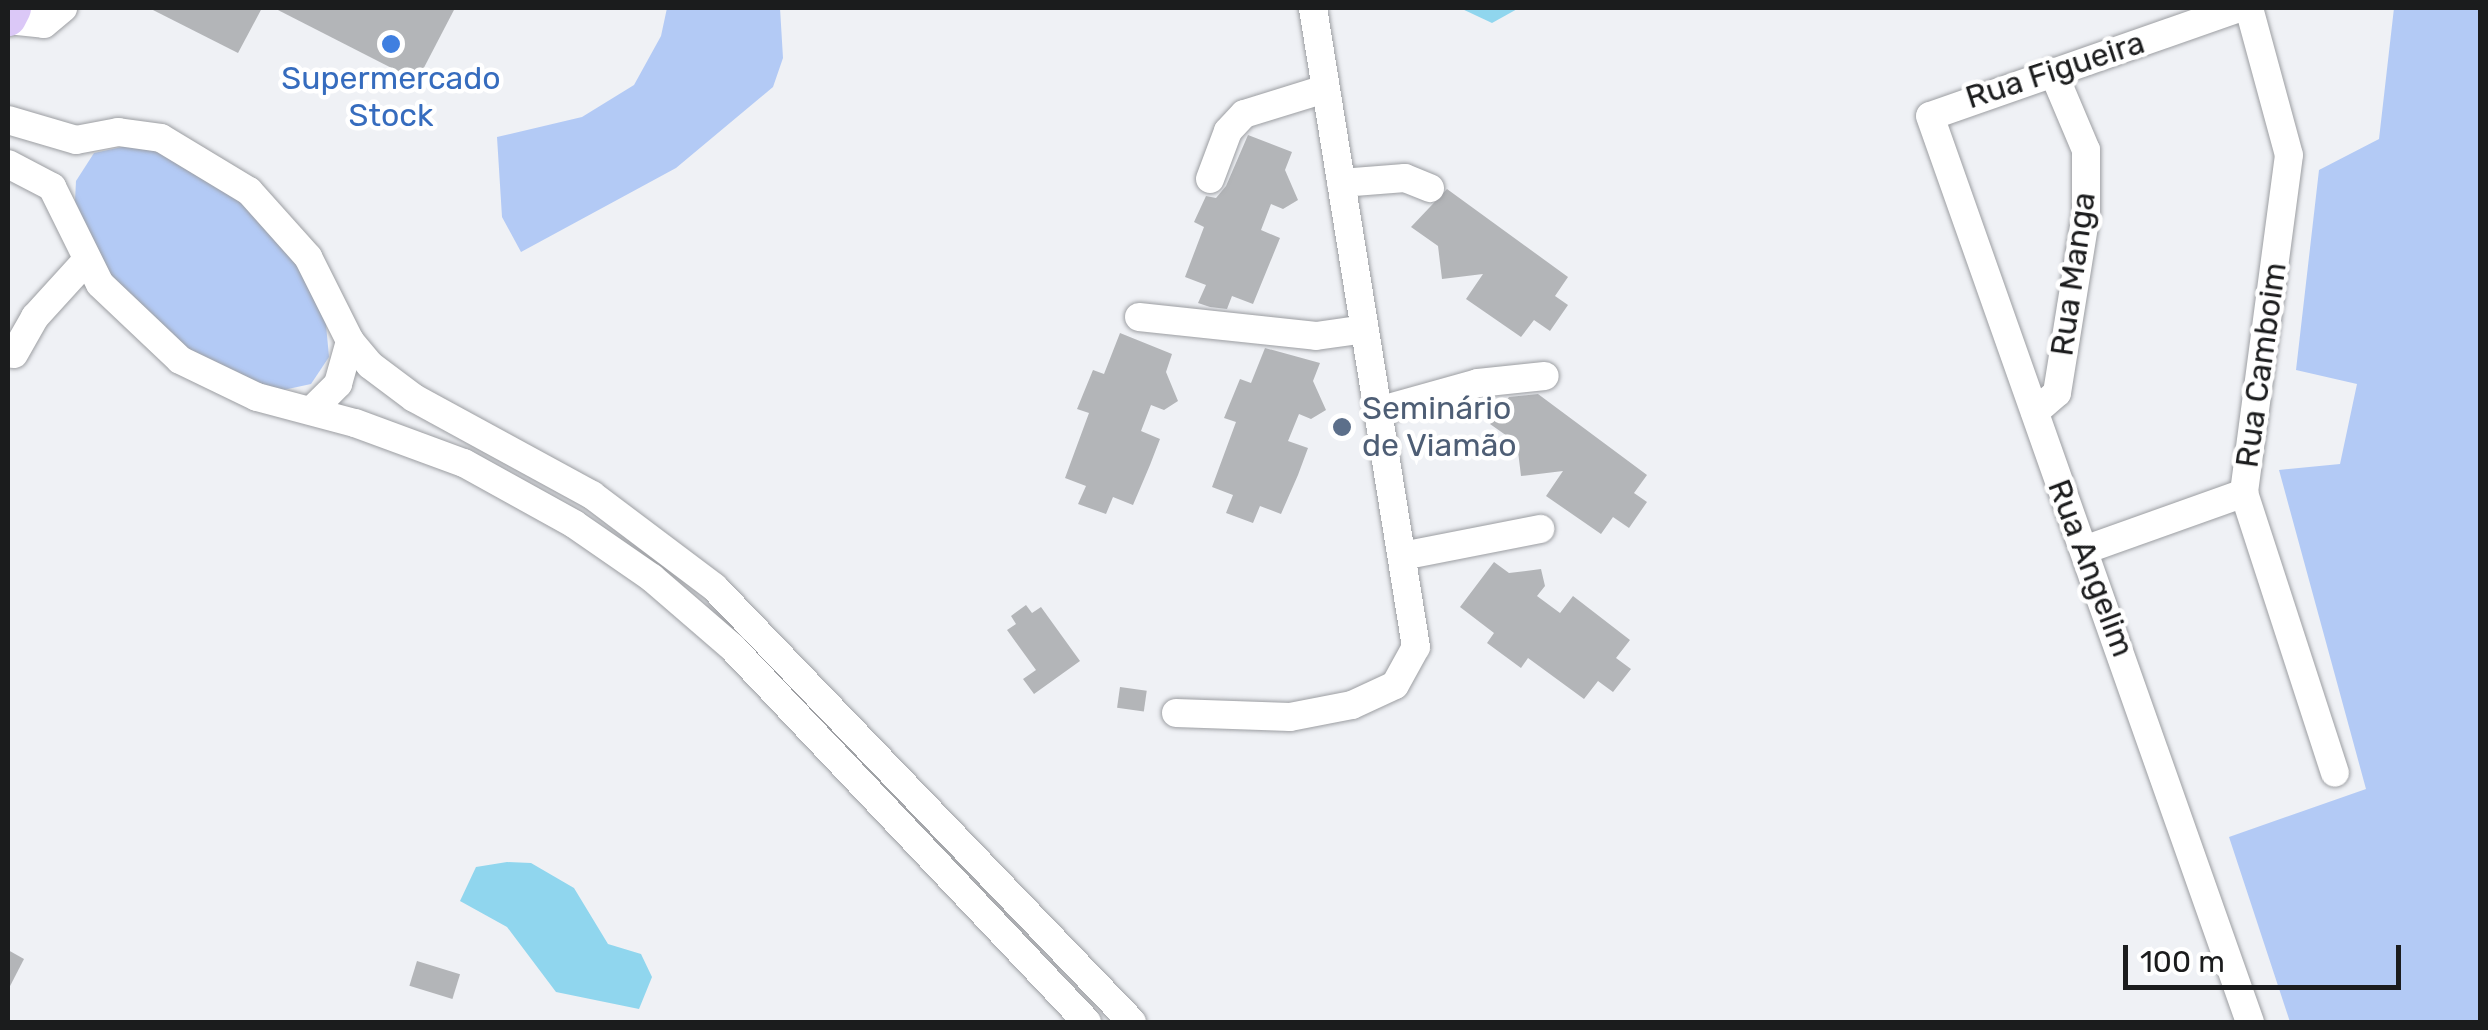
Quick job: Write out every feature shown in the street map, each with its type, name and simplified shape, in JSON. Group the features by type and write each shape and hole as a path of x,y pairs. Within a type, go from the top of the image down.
{"main road":[{"path":"8,19 13,8"}],"street":[{"path":"8,19 44,24 62,8"},
{"path":"1176,713 1290,718 1352,705 1395,685 1416,647 1313,8"},
{"name":"Rua Figueira","path":"1930,116 2240,8"},
{"name":"Rua Camboim","path":"2249,8 2289,155 2244,493 2335,773"},
{"name":"Rua Manga","path":"2036,412 2056,393 2086,214 2086,150 2053,72"},
{"path":"1210,178 1228,131 1244,114 1325,89"},
{"name":"Rua Angelim","path":"1930,116 2036,412 2064,505 2086,549 2250,1022"},
{"path":"8,120 76,140 118,132 161,138 228,176 308,257 350,341 414,398 555,473 672,552 755,624 1132,1022"},
{"path":"52,187 76,140"},
{"path":"8,164 52,187 85,262 136,325 180,360 257,398 312,410 464,464 574,524 692,612 820,739 1087,1022"},
{"path":"1341,183 1405,178 1430,188"},
{"path":"14,354 35,318 85,262"},
{"path":"1138,318 1316,336 1364,329"},
{"path":"312,410 338,384 350,341"},
{"path":"1378,411 1478,382 1545,376"},
{"path":"2086,549 2244,493"},
{"path":"1402,556 1540,529"},
{"path":"820,739 844,716"}],"shaded area":[{"path":"667,8 780,8 783,58 773,87 676,168 521,252 502,217 497,137 582,117 634,85 661,36"},
{"path":"1460,8 1519,8 1492,23"},
{"path":"2394,8 2480,8 2480,1022 2290,1022 2229,837 2366,789 2279,470 2340,464 2357,384 2296,370 2319,170 2379,139"},
{"path":"131,145 155,150 233,192 281,238 325,314 329,357 311,384 274,392 225,378 124,300 80,224 75,201 76,181 94,153"},
{"path":"531,863 574,888 608,944 641,954 652,977 639,1009 556,992 507,927 460,901 476,867"}],"building":[{"name":"Supermercado Stock","path":"149,8 262,8 238,53"},
{"name":"Supermercado Stock","path":"274,8 455,8 417,81"},
{"path":"1248,135 1292,152 1285,170 1298,200 1283,209 1271,204 1261,230 1280,238 1253,304 1232,296 1227,309 1210,307 1198,303 1206,285 1185,277 1204,227 1194,222 1206,196 1216,198 1226,186"},
{"path":"1447,189 1568,277 1555,296 1568,305 1550,331 1534,320 1521,337 1466,299 1483,274 1442,279 1438,246 1411,227"},
{"path":"1120,333 1172,354 1166,372 1178,401 1164,410 1151,405 1141,431 1160,439 1150,465 1133,505 1113,497 1106,514 1078,504 1086,486 1065,478 1089,413 1077,409 1093,370 1104,374"},
{"path":"1265,348 1320,363 1313,381 1326,410 1311,419 1299,414 1288,441 1308,448 1298,475 1281,514 1260,506 1253,523 1226,513 1233,495 1212,487 1236,422 1224,418 1240,379 1251,383"},
{"path":"1538,394 1647,475 1634,493 1647,502 1629,528 1613,517 1601,534 1546,496 1563,471 1521,476 1517,443 1490,424 1509,397"},
{"path":"1494,562 1509,573 1541,569 1545,586 1537,596 1560,613 1573,596 1630,640 1616,658 1631,669 1613,692 1598,681 1584,699 1528,658 1521,668 1487,643 1494,633 1460,607"},
{"path":"1026,605 1032,613 1041,607 1080,661 1034,694 1023,679 1036,670 1007,630 1016,624 1011,616"},
{"path":"1120,687 1147,691 1144,712 1117,708"},
{"path":"8,950 24,959 8,990"},
{"path":"417,961 460,974 452,999 409,986"}],"place":[{"name":"Supermercado Stock","path":"391,44"},
{"name":"Seminário de Viamão","path":"1342,427"}]}
